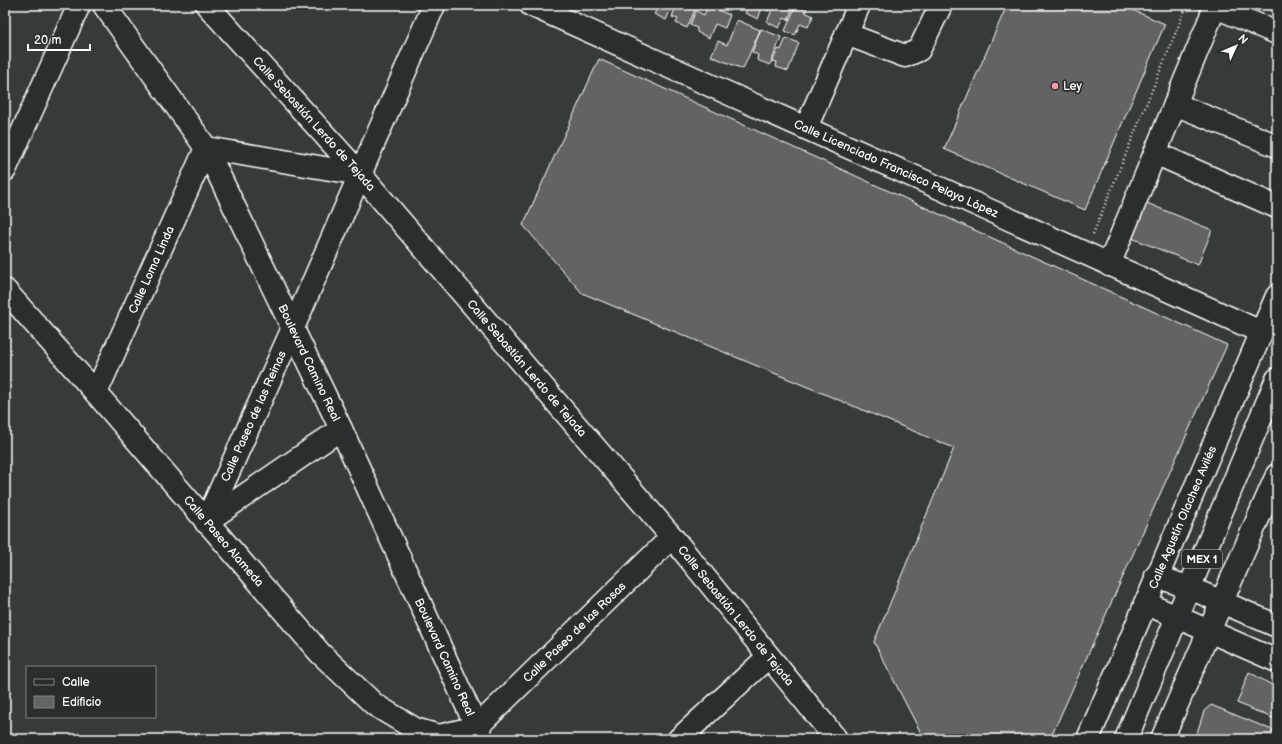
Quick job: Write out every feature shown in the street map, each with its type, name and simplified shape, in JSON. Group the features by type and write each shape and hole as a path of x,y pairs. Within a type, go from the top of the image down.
{"main road":[{"path":"5,170 79,5"},
{"name":"Boulevard Camino Real","path":"104,5 206,148 341,429 480,733"},
{"name":"Calle Sebastián Lerdo de Tejada","path":"207,5 360,174 672,537 836,739"},
{"name":"Calle Paseo de las Reinas","path":"206,522 293,328 434,5"},
{"name":"Calle Licenciado Francisco Pelayo López","path":"531,5 1109,265 1262,332"},
{"path":"806,128 859,5"},
{"path":"846,34 905,56 919,50 941,5"},
{"path":"1109,265 1155,154 1213,6 1277,33"},
{"path":"1175,104 1277,146"},
{"path":"206,148 360,174"},
{"name":"Calle Loma Linda","path":"96,393 206,148"},
{"path":"1155,154 1277,208"},
{"name":"Calle Paseo Alameda","path":"5,290 96,393 320,653 375,705 415,729 439,736 480,733"},
{"name":"Calle Agustín Olachea Avilés","path":"1088,739 1156,576 1277,296"},
{"name":"MEX 1","path":"1126,739 1277,379"},
{"name":"Calle Paseo de las Reinas","path":"206,522 341,429"},
{"path":"1162,739 1277,475"},
{"name":"Calle Paseo de las Rosas","path":"480,733 672,537"},
{"path":"1156,576 1190,588 1277,626"},
{"path":"1145,603 1277,661"},
{"path":"679,739 768,657"}],"path":[{"path":"1085,254 1187,5"}],"building":[{"path":"651,5 673,5 666,20 654,14 656,11 650,8"},
{"path":"676,5 697,5 687,28 676,23 678,19 672,17"},
{"path":"726,5 739,5 737,10"},
{"path":"749,5 771,5 769,11 762,8 758,19 745,13"},
{"path":"774,5 787,5 793,8 788,20 784,18 779,28 767,22"},
{"path":"796,5 807,8 805,12 813,16 808,27 800,24 795,35 785,31"},
{"name":"Ley","path":"1007,5 1121,5 1165,24 1085,210 944,149"},
{"path":"708,6 730,15 725,28 715,24 709,38 697,32 697,28 690,25 696,11 704,15"},
{"path":"737,20 760,30 743,69 711,56 718,41 727,45"},
{"path":"761,29 781,37 770,65 757,60 758,55 752,52"},
{"path":"786,38 799,43 788,71 776,67 777,62 773,61 778,49 781,50"},
{"path":"599,59 1227,345 1050,739 924,739 874,642 954,448 582,293 523,225"},
{"path":"1142,201 1212,230 1198,265 1127,236"},
{"path":"1277,576 1277,589 1272,587"},
{"path":"1249,672 1277,688 1277,720 1237,703"},
{"path":"1211,705 1277,732 1274,739 1204,739 1196,736 1204,711"}],"place":[{"name":"Ley","path":"1055,86"}]}
